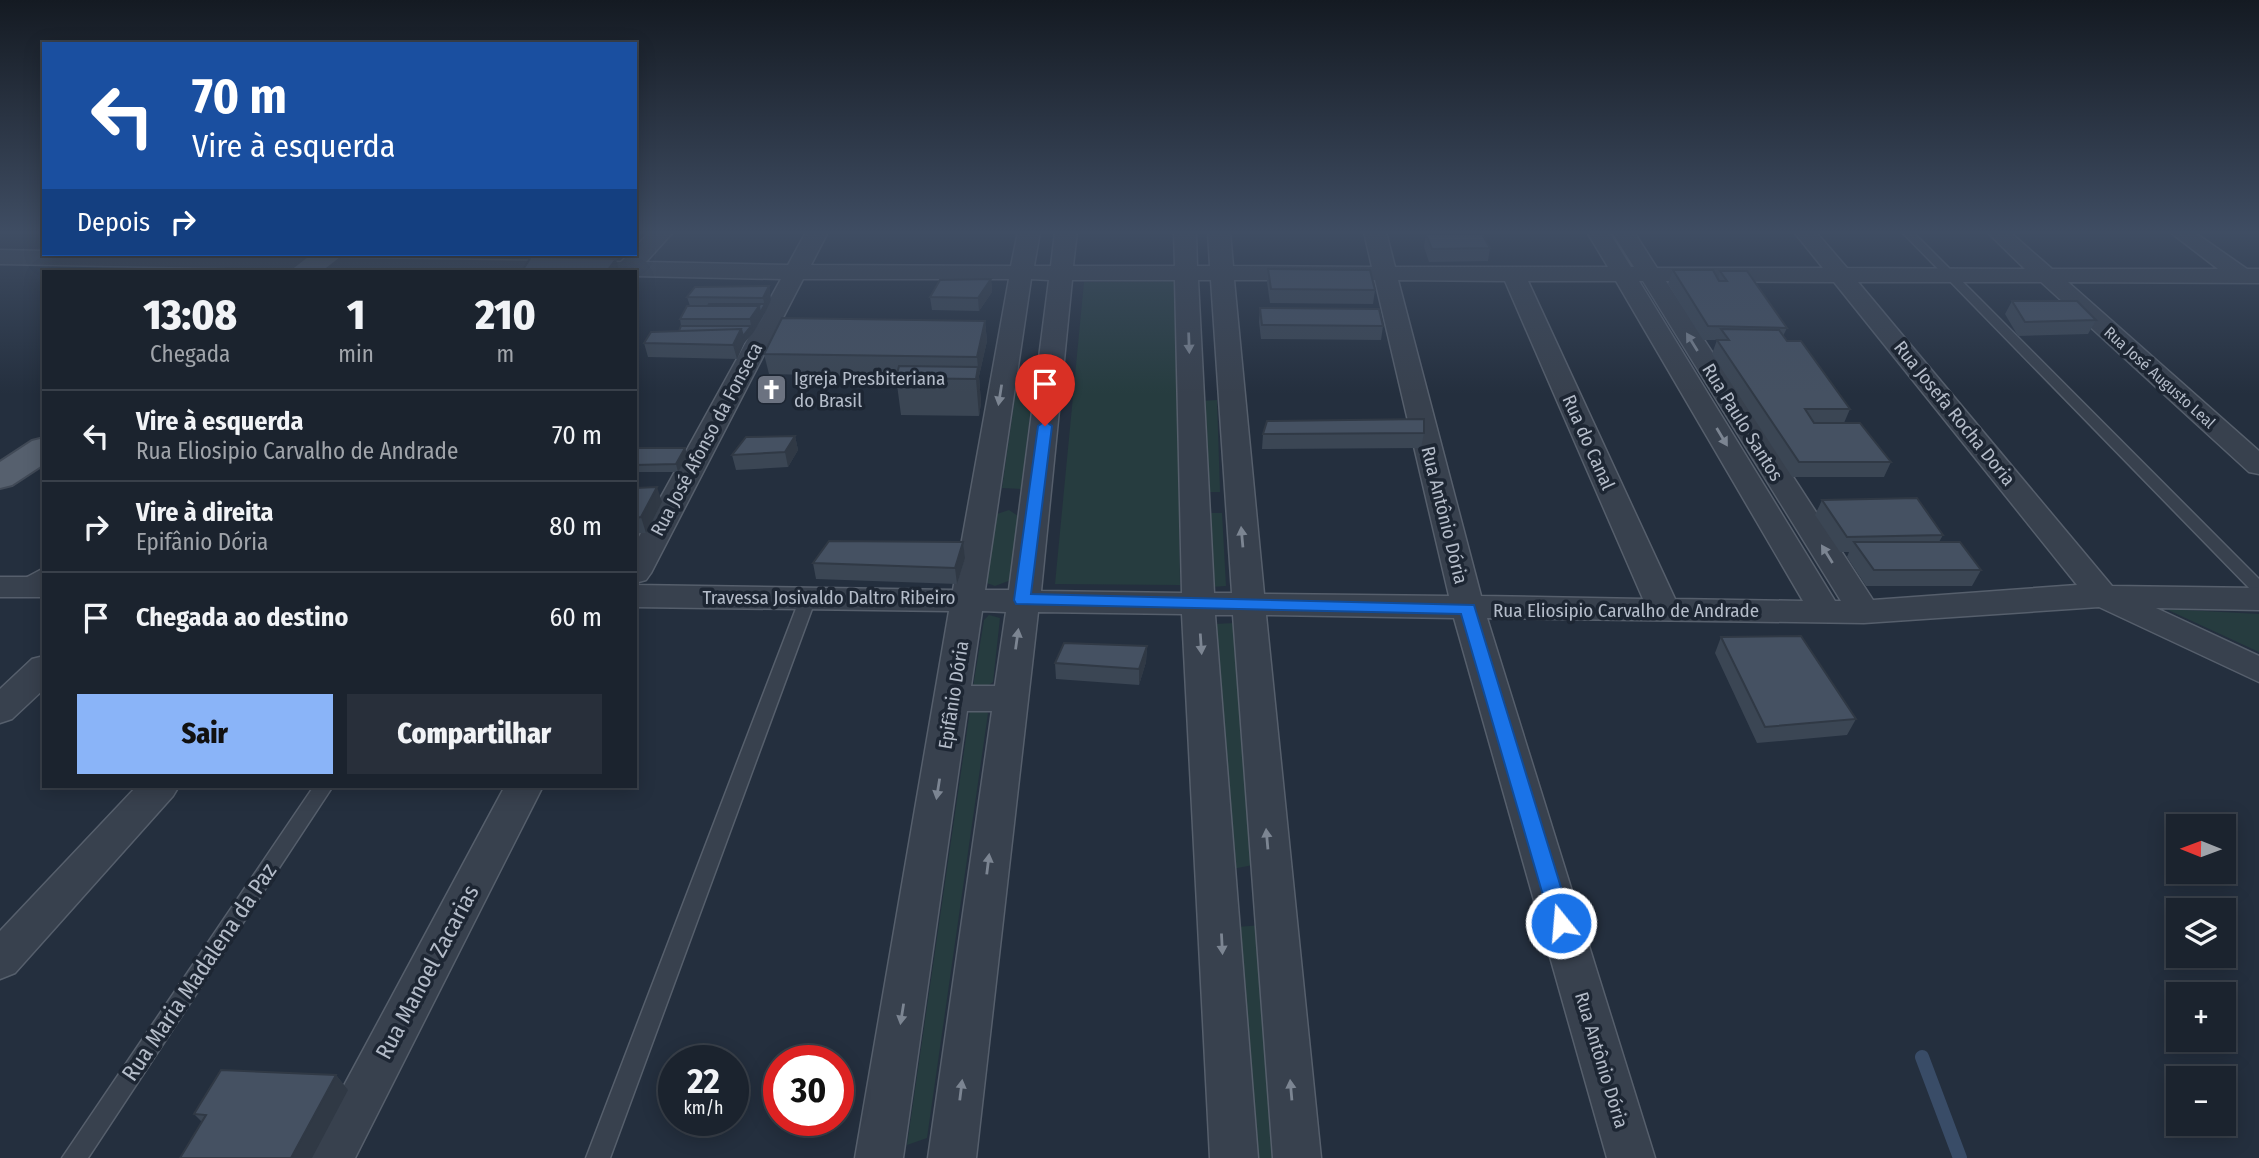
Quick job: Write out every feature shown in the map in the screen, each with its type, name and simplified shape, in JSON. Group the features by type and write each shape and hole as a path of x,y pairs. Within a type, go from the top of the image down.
{"main road":[{"path":"0,478 42,450"}],"street":[{"name":"Rua José Afonso da Fonseca","path":"637,569 788,286"},
{"name":"Epifânio Dória","path":"879,1158 1020,286"},
{"path":"952,1158 1036,502 1061,286"},
{"path":"1205,286 1195,504 1198,603 1234,1158"},
{"path":"1207,286 1240,504 1297,1158"},
{"name":"Rua Antônio Dória","path":"1390,286 1468,609 1631,1158"},
{"name":"Rua do Canal","path":"1519,286 1664,610"},
{"name":"Rua Paulo Santos","path":"1643,286 1826,612"},
{"name":"Rua Paulo Santos","path":"1644,286 1864,612"},
{"name":"Rua Josefa Rocha Doria","path":"1850,286 2104,596"},
{"name":"Rua José Augusto Leal","path":"2058,286 2259,466"},
{"path":"984,500 1036,502"},
{"path":"1195,504 1240,504"},
{"name":"Travessa Josivaldo Daltro Ribeiro","path":"637,596 1022,600"},
{"path":"2104,596 2259,670"},
{"name":"Rua Eliosipio Carvalho de Andrade","path":"1022,600 1468,609 1864,612 2104,596 2259,599"},
{"path":"0,710 42,670"},
{"path":"952,698 1009,699"},
{"path":"0,960 158,788"},
{"name":"Rua Manoel Zacarias","path":"329,1158 523,788"},
{"path":"1219,895 1272,895"}],"lane":[{"path":"1961,286 2259,588"},
{"path":"598,1158 808,598"},
{"name":"Rua Maria Madalena da Paz","path":"74,1158 323,788"}],"green space":[{"path":"1084,286 1176,286 1180,585 1055,584"},
{"path":"1016,390 1033,390 1021,489 1002,488"},
{"path":"1217,400 1220,492 1205,492 1201,401"},
{"path":"1009,510 1018,516 1011,580 995,586 984,582 997,514"},
{"path":"1209,513 1222,513 1226,586 1210,587"},
{"path":"2166,609 2259,614 2259,652"},
{"path":"989,615 1000,618 993,682 982,690 973,687 984,620"},
{"path":"1234,623 1253,865 1227,870 1215,624"},
{"path":"976,705 988,713 927,1138 907,1145 970,710"},
{"path":"1262,925 1282,1158 1253,1158 1237,927"}],"building":[{"path":"769,286 763,298 687,297 695,287"},
{"path":"936,286 986,286 978,298 930,297"},
{"path":"1271,286 1374,286 1375,290 1271,289"},
{"path":"1683,286 1758,286 1787,328 1708,326"},
{"path":"2012,301 2077,301 2096,320 2025,322"},
{"path":"765,304 760,313 759,306 708,306"},
{"path":"687,306 759,306 750,319 680,319"},
{"path":"1260,308 1379,309 1383,326 1262,325"},
{"path":"782,318 985,321 977,357 764,354"},
{"path":"681,326 751,326 743,336 741,329 679,331"},
{"path":"741,329 733,345 644,343 651,332"},
{"path":"1721,329 1779,330 1787,341 1801,341 1850,409 1805,409 1814,423 1860,423 1891,462 1799,462 1717,340 1729,340"},
{"path":"899,366 978,367 976,379 896,378"},
{"path":"1424,419 1424,433 1263,434 1267,421"},
{"path":"795,436 785,452 732,455 746,437"},
{"path":"637,448 685,448 676,464 637,465"},
{"path":"657,487 641,517 637,518 637,488"},
{"path":"1917,498 1943,535 1847,537 1822,500"},
{"path":"829,541 963,542 955,568 813,563"},
{"path":"1854,542 1960,542 1981,570 1874,570"},
{"path":"1801,636 1856,719 1765,727 1721,637"},
{"path":"1064,643 1147,646 1139,669 1055,663"},
{"path":"221,1070 336,1075 291,1158 180,1158 206,1115 194,1114"}],"waterway":[{"path":"1922,1057 1960,1158"}],"place":[{"name":"Igreja Presbiteriana do Brasil","path":"771,389"}],"route":[{"path":"1045,426 1022,600 1468,609 1561,923"}]}
